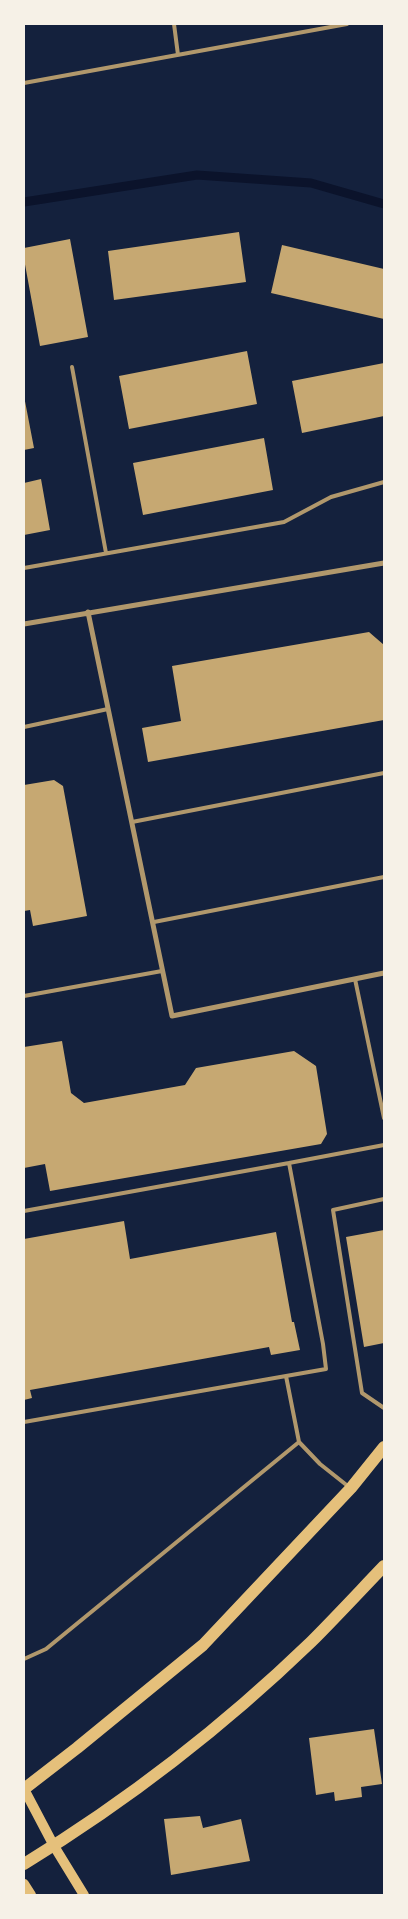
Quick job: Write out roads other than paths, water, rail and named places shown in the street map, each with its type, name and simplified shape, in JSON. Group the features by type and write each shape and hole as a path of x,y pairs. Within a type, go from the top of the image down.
{"main road":[{"path":"84,1895 54,1846 24,1789 202,1646 350,1488 384,1447"},
{"path":"24,1864 110,1808 220,1724 310,1642 384,1567"},
{"path":"24,1884 31,1895"}],"street":[{"path":"24,624 384,563"},
{"path":"88,612 154,922 172,1016 384,973"}],"lane":[{"path":"174,24 178,55"},
{"path":"24,83 347,24"},
{"path":"72,367 106,553"},
{"path":"24,568 284,522 331,498 384,482"},
{"path":"24,727 108,709"},
{"path":"132,822 384,773"},
{"path":"154,922 384,877"},
{"path":"24,996 162,971"},
{"path":"355,978 384,1118"},
{"path":"24,1211 384,1145"},
{"path":"24,1422 326,1369 289,1163"},
{"path":"384,1199 333,1210 362,1393 384,1408"},
{"path":"286,1376 299,1442 320,1464 350,1488"},
{"path":"24,1658 46,1649 299,1442"}],"waterway":[{"path":"24,202 197,175 311,183 384,204"}]}
